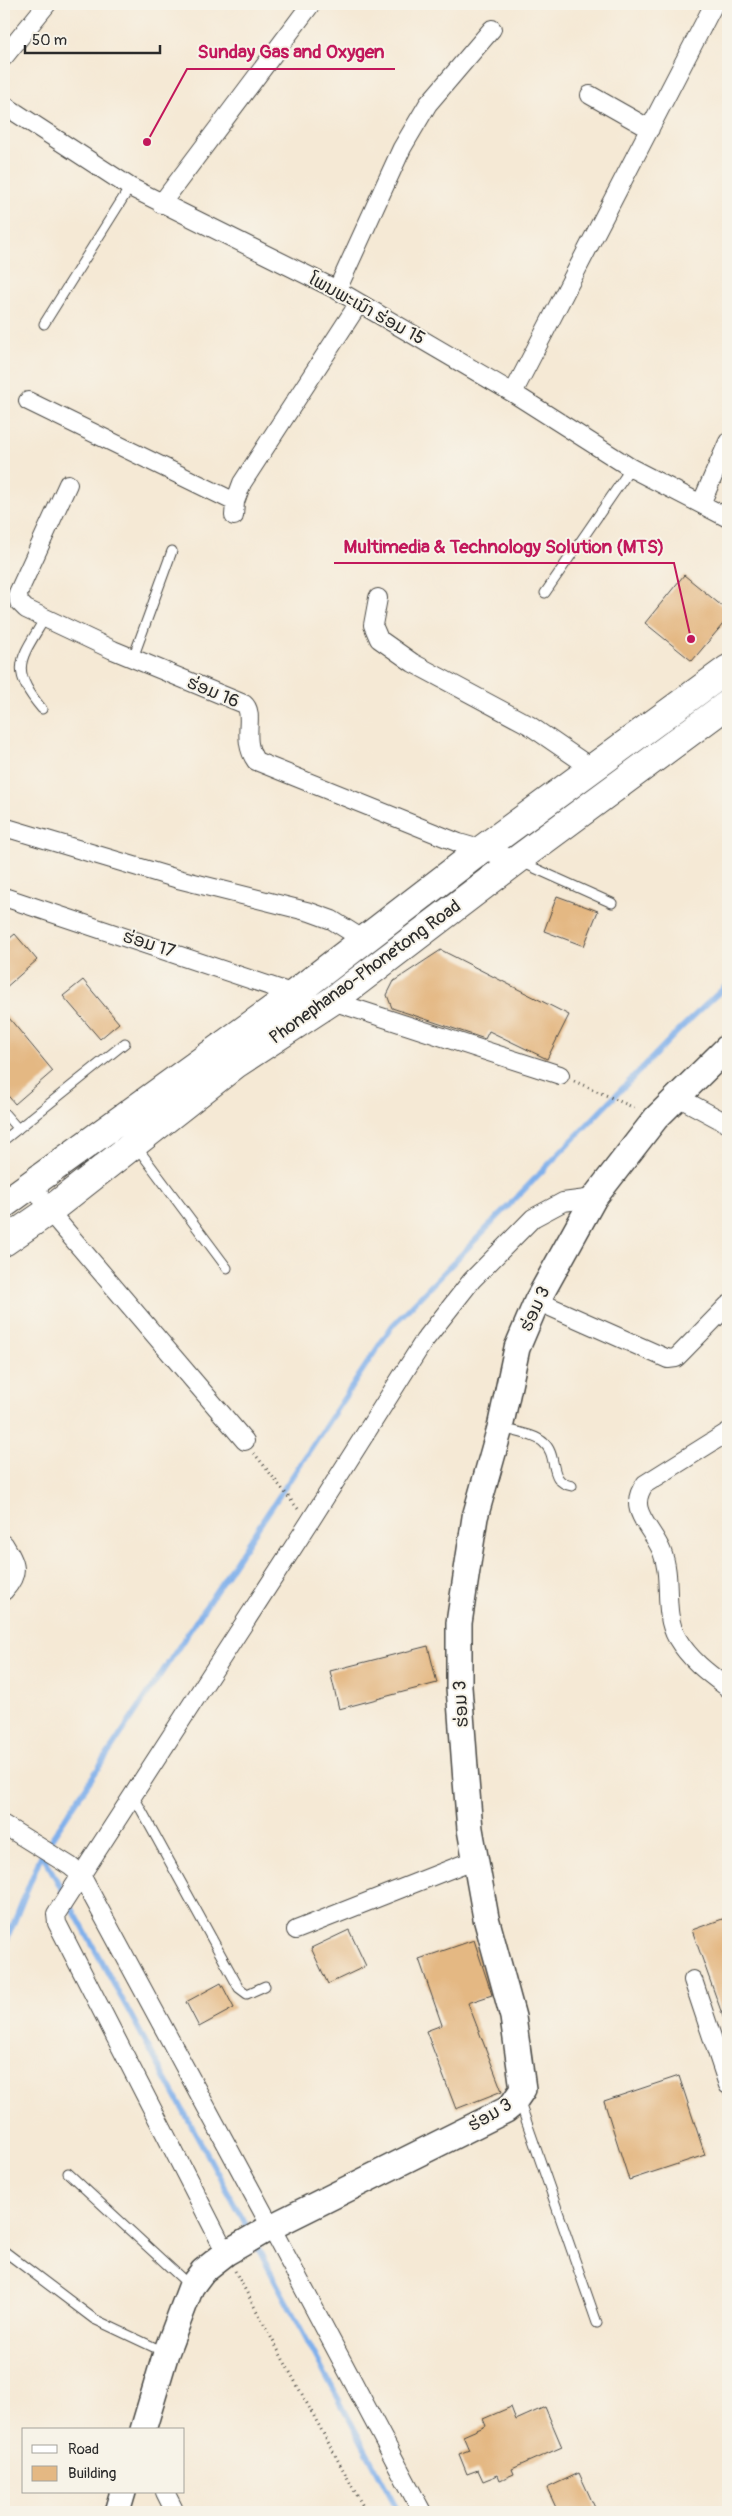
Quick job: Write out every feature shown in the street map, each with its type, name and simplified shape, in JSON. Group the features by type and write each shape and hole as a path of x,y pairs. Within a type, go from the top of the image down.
{"main road":[{"name":"Phonephanao-Phonetong Road","path":"4,1242 50,1211 135,1144 294,994 481,850 728,669"},
{"name":"Phonephanao-Phonetong Road","path":"4,1204 230,1054 332,1001 517,860 728,704"}],"street":[{"path":"4,56 47,4"},
{"path":"160,204 310,4"},
{"path":"513,393 714,4"},
{"path":"336,290 402,148 428,104 492,30"},
{"path":"590,95 650,129"},
{"name":"ໂພນພະເນົາ ຮ່ອມ 15","path":"4,104 130,187 160,204 336,290 513,393 631,468 728,518"},
{"path":"28,401 234,509 242,483 359,303"},
{"path":"701,504 728,442"},
{"name":"ຮ່ອມ 16","path":"68,484 20,588 12,599 26,609 133,658 244,704 250,712 247,741 256,760 481,850 517,860"},
{"path":"378,598 373,625 379,640 413,663 529,725 593,769"},
{"path":"4,827 178,879 310,912 332,920 364,940"},
{"name":"ຮ່ອມ 17","path":"4,897 294,994"},
{"path":"332,1001 560,1075"},
{"name":"ຮ່ອມ 3","path":"190,2287 202,2271 228,2252 268,2229 506,2110 518,2098 523,2089 513,2017 486,1918 470,1829 459,1688 459,1623 474,1518 500,1428 517,1348 537,1300 594,1198 676,1096 728,1047"},
{"path":"676,1096 728,1124"},
{"path":"33,1184 50,1211 245,1441"},
{"path":"228,2252 57,1923 56,1914 74,1876 133,1795 424,1341 472,1280 533,1218 563,1202 594,1198"},
{"path":"537,1300 668,1359 676,1358 728,1305"},
{"path":"728,1432 646,1484 639,1493 637,1500 638,1509 663,1552 668,1577 668,1608 676,1636 695,1664 728,1688"},
{"path":"4,1544 16,1569 14,1577 4,1591"},
{"path":"4,1825 74,1876 422,2512"},
{"path":"296,1930 476,1859"},
{"path":"693,1980 728,2085"},
{"path":"144,2428 166,2353 190,2287"},
{"path":"116,2512 122,2494"},
{"path":"166,2494 175,2512"}],"lane":[{"path":"44,324 130,187"},
{"path":"545,593 631,468"},
{"path":"133,658 172,551"},
{"path":"42,709 26,690 21,677 23,656 45,618"},
{"path":"517,860 612,903"},
{"path":"4,1140 125,1043"},
{"path":"4,1112 18,1129"},
{"path":"135,1144 227,1268"},
{"path":"500,1428 544,1442 549,1450 557,1479 563,1484 572,1486"},
{"path":"133,1795 239,1988 247,1994 264,1986"},
{"path":"518,2098 597,2323"},
{"path":"68,2173 190,2287"},
{"path":"4,2251 94,2319 166,2353"}],"path":[{"path":"560,1075 642,1112"},
{"path":"245,1441 309,1523"},
{"path":"228,2252 366,2512"}],"building":[{"path":"684,575 728,611 728,618 692,661 645,623"},
{"path":"557,896 598,911 584,946 544,931"},
{"path":"15,934 37,960 4,989 4,943"},
{"path":"441,950 569,1015 547,1059 489,1031 485,1039 392,1008 387,995 394,981"},
{"path":"83,980 119,1023 100,1039 63,996"},
{"path":"4,1012 53,1071 15,1104 4,1091"},
{"path":"428,1646 437,1683 339,1709 330,1671"},
{"path":"728,1917 728,2025 726,2025 692,1930"},
{"path":"349,1930 366,1966 328,1984 311,1948"},
{"path":"474,1940 492,1995 468,2003 502,2091 456,2109 426,2031 442,2025 419,1959"},
{"path":"221,1983 234,2008 199,2027 186,2002"},
{"path":"679,2076 705,2155 629,2180 604,2101"},
{"path":"511,2407 516,2420 545,2407 562,2447 512,2469 514,2474 500,2480 498,2475 483,2481 478,2470 467,2474 459,2454 469,2450 463,2436 486,2426 483,2419"},
{"path":"579,2473 597,2512 558,2512 547,2488"}],"waterway":[{"path":"4,1947 42,1853 392,1326 681,1028 728,984"},
{"path":"44,1857 250,2232"},
{"path":"255,2243 399,2512"}],"place":[{"name":"Sunday Gas and Oxygen","path":"147,142"},
{"name":"Multimedia & Technology Solution (MTS)","path":"691,639"}]}
